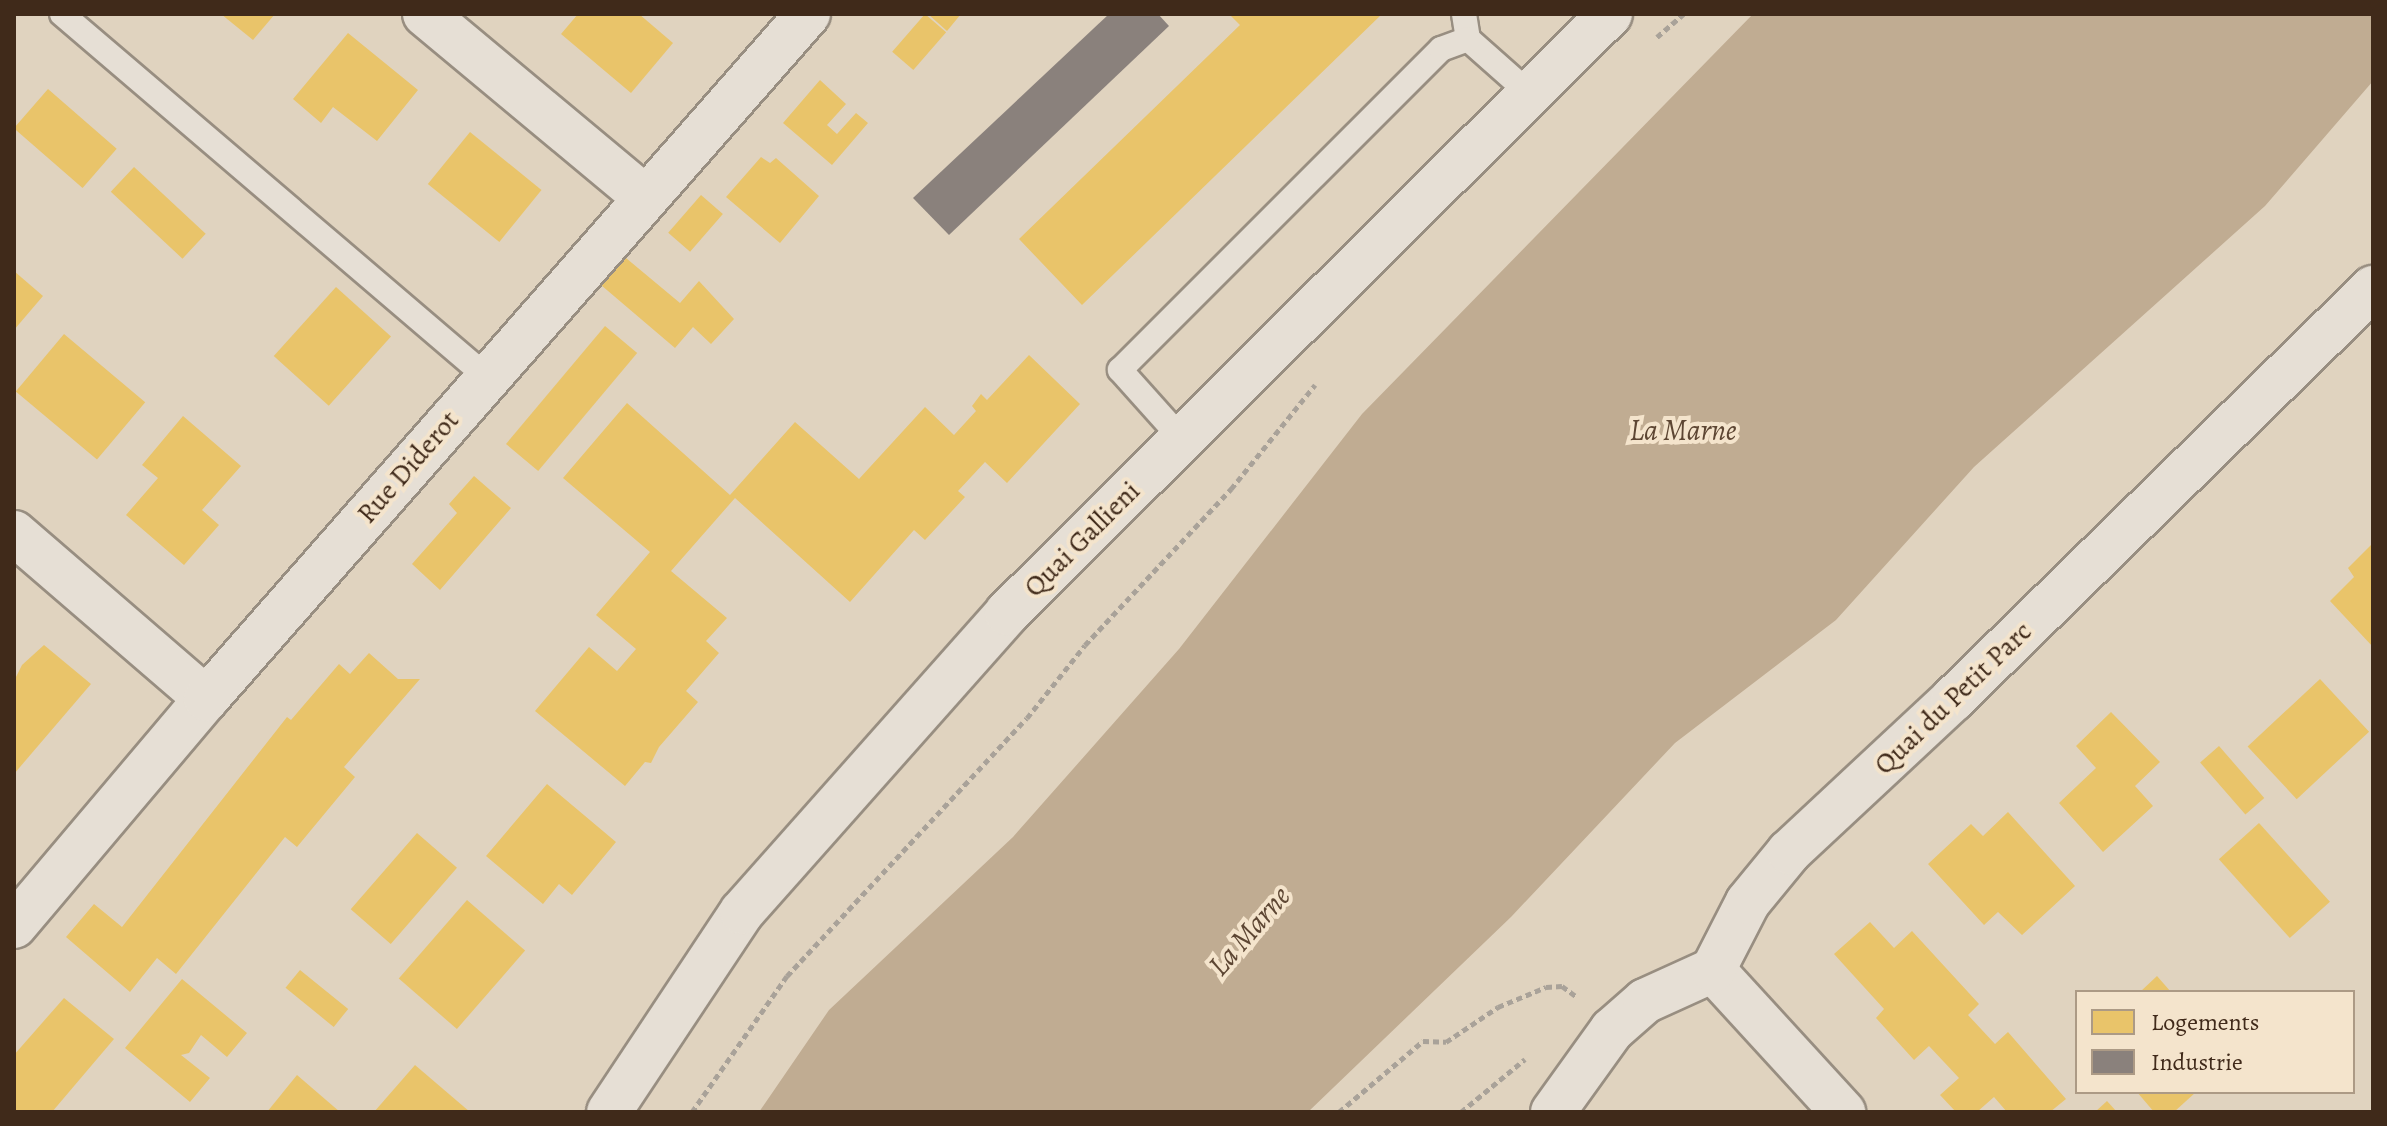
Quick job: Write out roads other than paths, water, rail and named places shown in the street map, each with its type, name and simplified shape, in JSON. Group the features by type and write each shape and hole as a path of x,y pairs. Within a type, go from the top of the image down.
{"street":[{"path":"425,14 645,197"},
{"name":"Rue Diderot","path":"14,926 206,699 808,14"},
{"name":"Quai Gallieni","path":"609,1112 742,912 1007,613 1610,14"},
{"name":"Quai du Petit Parc","path":"1713,970 1748,902 1789,852 1953,699 2373,288"},
{"path":"14,533 206,699"},
{"path":"1553,1112 1612,1030 1645,1001 1713,970 1843,1112"}],"lane":[{"path":"62,14 487,377"},
{"path":"1464,14 1468,39 1529,93"},
{"path":"1182,439 1120,370 1441,49 1468,39"}],"water":[{"name":"La Marne","path":"1753,14 2373,14 2373,81 2265,206 1974,467 1836,620 1675,743 1511,917 1308,1112 759,1112 829,1010 1013,837 1179,649 1362,414"}]}
